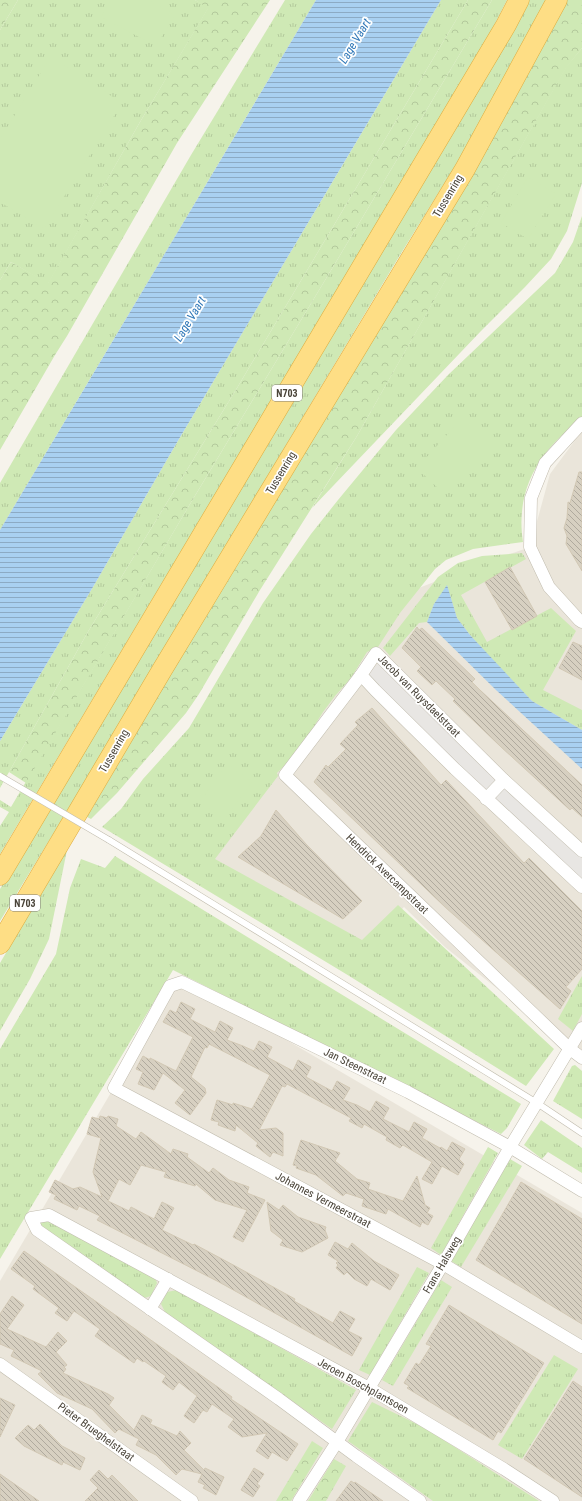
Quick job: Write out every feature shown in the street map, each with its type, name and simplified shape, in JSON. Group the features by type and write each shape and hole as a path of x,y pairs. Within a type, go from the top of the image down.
{"highway":[{"name":"N703","path":"0,875 506,25 519,0"},
{"name":"Tussenring","path":"0,944 174,650 465,169 557,0"}],"street":[{"path":"582,423 545,462 531,498 530,547 549,587 582,622"},
{"name":"Jacob van Ruysdaelstraat","path":"361,675 376,653 504,780 582,851"},
{"path":"361,675 486,799 582,887"},
{"name":"Hendrick Avercampstraat","path":"361,675 285,775 570,1049 582,1058"},
{"path":"486,799 504,780"},
{"name":"Jan Steenstraat","path":"143,1034 170,986 182,982 408,1092 510,1147 582,1191"},
{"name":"Frans Halsweg","path":"299,1501 337,1442 443,1264 510,1147 582,1028"},
{"name":"Johannes Vermeerstraat","path":"143,1034 114,1088 443,1264 582,1347"},
{"name":"Jeroen Boschplantsoen","path":"420,1501 37,1230 31,1218 49,1215 168,1279 369,1388 504,1469 553,1501"},
{"path":"150,1309 168,1279"},
{"name":"Pieter Brueghelstraat","path":"0,1364 192,1501"}],"lane":[{"path":"0,776 109,840 537,1103 582,1133"}],"shaded area":[{"path":"582,431 582,1056 445,947 404,907 363,949 205,861 391,599 462,571 530,547 550,474"},
{"path":"380,661 497,780 485,792 367,676"},
{"path":"504,786 582,856 582,883 493,799"},
{"path":"179,977 582,1213 582,1501 0,1501 0,1281"}],"green space":[{"path":"0,0 18,0 0,30"},
{"path":"18,0 195,0 209,7 140,122 48,284 11,262 0,280 0,30"},
{"path":"111,0 148,0 175,15 156,46 101,17"},
{"path":"195,0 270,0 177,143 0,450 0,280 11,262 48,283 140,122 208,8"},
{"path":"285,0 316,0 0,530 0,483 191,155"},
{"path":"441,0 468,0 237,388 89,630 0,788 0,741"},
{"path":"468,0 492,0 190,504 26,783 9,772 89,630 237,388"},
{"path":"492,0 507,0 485,43 0,854 0,826 9,812 0,807 0,800 11,807 190,504"},
{"path":"529,0 552,0 486,116 400,255 105,749 0,921 0,889"},
{"path":"565,0 582,0 582,48 566,68 357,436 260,590 199,694 186,713 117,793 91,819 87,817"},
{"path":"582,48 582,183 567,231 551,259 312,508 357,436 566,67"},
{"path":"51,56 122,103 44,229 0,202 0,139"},
{"path":"528,177 556,194 528,239 501,223"},
{"path":"582,216 582,417 549,449 532,474 522,507 523,542 473,549 446,560 435,569 400,613 378,647 367,652 351,678 323,712 298,752 277,773 278,776 215,859 362,940 398,905 554,1049 526,1086 346,974 102,827 121,809 143,779 189,728 263,603 311,534 396,430 448,375 555,273 573,242"},
{"path":"462,418 490,445 442,492 417,468"},
{"path":"522,553 526,559 461,595 487,642 551,608 576,631 543,690 582,710 582,730 532,701 497,665 457,618 447,586 434,604 427,622 419,623 390,656 383,648 438,577 458,563 482,556"},
{"path":"227,764 252,782 224,820 200,801"},
{"path":"67,850 49,939 30,979 0,1031 0,963"},
{"path":"115,856 521,1104 507,1128 501,1134 173,970 0,1259 0,1049 56,954 70,888 81,859 105,868"},
{"path":"582,976 582,1014 573,1031 558,1019"},
{"path":"575,1065 582,1071 582,1119 553,1101 572,1066"},
{"path":"541,1120 582,1148 582,1173 548,1152 542,1159 524,1145"},
{"path":"488,1147 498,1153 441,1255 431,1248"},
{"path":"510,1159 522,1166 461,1267 451,1261"},
{"path":"42,1220 50,1221 154,1275 157,1283 151,1296 141,1299 39,1225"},
{"path":"417,1267 429,1273 370,1375 359,1370"},
{"path":"441,1280 452,1287 393,1386 382,1380"},
{"path":"177,1290 356,1390 332,1429 165,1312 161,1304 167,1292"},
{"path":"554,1355 578,1369 522,1459 498,1445"},
{"path":"372,1402 425,1428 539,1501 433,1501 348,1441"},
{"path":"312,1441 323,1448 291,1501 276,1501"},
{"path":"334,1459 346,1466 326,1501 308,1501"}],"water":[{"name":"Lage Vaart","path":"316,0 441,0 0,741 0,530"},
{"path":"447,585 457,618 470,635 532,701 582,730 582,769 496,690 427,622 434,604"}],"building":[{"path":"579,472 582,472 582,571 566,544 567,536 564,528 567,518 568,502 570,503"},
{"path":"510,567 537,616 512,630 485,582"},
{"path":"417,627 419,630 422,628 475,679 472,682 480,690 582,785 582,817 572,808 570,810 500,746 453,701 455,699 436,681 432,685 417,671 421,667 402,648"},
{"path":"573,642 582,646 582,680 559,668"},
{"path":"372,708 441,785 446,780 524,863 529,858 582,911 582,969 566,987 571,991 560,1009 445,907 314,782 326,765 328,767 346,749 340,744 358,725 355,722"},
{"path":"276,810 306,844 362,901 343,919 238,857 261,836"},
{"path":"181,1002 195,1009 190,1019 215,1032 220,1021 233,1028 227,1040 254,1051 259,1041 272,1047 267,1057 293,1071 298,1060 311,1067 306,1077 332,1091 337,1081 350,1088 343,1100 370,1112 376,1101 389,1108 383,1119 409,1132 414,1122 427,1129 422,1138 447,1151 452,1142 465,1149 459,1159 464,1164 458,1175 442,1166 432,1184 422,1179 432,1162 403,1145 400,1148 386,1140 387,1137 364,1124 362,1128 349,1121 351,1118 287,1084 285,1087 282,1086 259,1130 276,1128 283,1133 283,1156 273,1152 270,1157 256,1146 258,1143 236,1125 235,1131 218,1125 219,1122 211,1120 217,1100 252,1109 270,1075 209,1044 207,1048 205,1047 191,1077 205,1088 206,1093 190,1115 175,1103 185,1090 163,1073 154,1090 138,1084 143,1072 136,1069 143,1056 176,1071 193,1037 163,1022 170,1010 176,1013"},
{"path":"100,1116 107,1118 108,1116 118,1119 116,1126 136,1139 141,1132 171,1154 173,1149 188,1154 187,1157 209,1173 213,1168 229,1180 249,1187 247,1193 265,1200 243,1242 233,1237 247,1210 215,1200 196,1184 195,1186 164,1177 166,1172 141,1165 130,1185 119,1179 108,1201 129,1211 131,1207 154,1219 162,1202 174,1208 162,1230 193,1245 194,1244 237,1267 295,1299 294,1301 333,1323 340,1311 355,1319 348,1331 362,1338 352,1356 219,1282 97,1220 100,1216 79,1206 77,1210 54,1199 56,1195 49,1192 55,1180 73,1189 80,1187 102,1197 93,1172 101,1138 87,1134 92,1117 99,1119"},
{"path":"301,1140 340,1153 335,1161 357,1179 370,1183 368,1189 403,1201 417,1176 425,1205 430,1208 427,1213 433,1216 428,1225 422,1222 420,1227 388,1209 386,1214 362,1206 364,1199 346,1193 343,1196 316,1175 296,1168 297,1166 293,1165"},
{"path":"521,1182 582,1219 582,1324 476,1260"},
{"path":"267,1202 279,1210 283,1205 298,1217 326,1227 325,1230 328,1238 302,1252 280,1245 283,1240 271,1231"},
{"path":"335,1242 348,1249 352,1243 374,1261 399,1275 390,1290 371,1279 367,1286 354,1279 347,1272 344,1275 336,1268 338,1265 336,1263 338,1261 328,1255"},
{"path":"24,1251 232,1397 231,1399 298,1444 287,1461 272,1452 268,1459 256,1451 267,1433 242,1437 228,1427 234,1419 212,1404 207,1412 203,1410 194,1423 184,1416 197,1396 179,1382 173,1390 162,1382 166,1376 137,1358 134,1363 95,1336 100,1329 74,1311 67,1321 55,1313 59,1308 33,1289 35,1286 11,1269"},
{"path":"12,1296 24,1305 7,1329 46,1347 58,1332 67,1341 56,1352 67,1365 64,1367 66,1369 63,1373 114,1398 109,1405 134,1430 142,1415 152,1420 150,1424 177,1436 180,1431 191,1443 184,1450 204,1470 205,1468 224,1477 216,1495 203,1488 205,1485 198,1482 202,1474 182,1469 176,1475 156,1455 136,1445 139,1439 119,1429 115,1433 92,1409 57,1393 38,1374 42,1371 11,1356 14,1350 0,1344 0,1314"},
{"path":"449,1305 544,1363 501,1433 498,1431 493,1440 407,1388 409,1386 404,1383 416,1363 419,1365 431,1346 426,1344"},
{"path":"573,1381 582,1387 582,1497 524,1459"},
{"path":"0,1398 15,1405 0,1437"},
{"path":"40,1424 62,1446 85,1458 80,1470 63,1462 62,1465 24,1446 15,1438 28,1425 34,1430"},
{"path":"254,1468 264,1474 257,1484 260,1486 253,1497 241,1490"},
{"path":"99,1470 108,1479 112,1475 138,1501 85,1501 98,1488 90,1480"},
{"path":"0,1474 39,1501 0,1501"},
{"path":"351,1481 354,1483 355,1482 383,1501 336,1501"}]}
